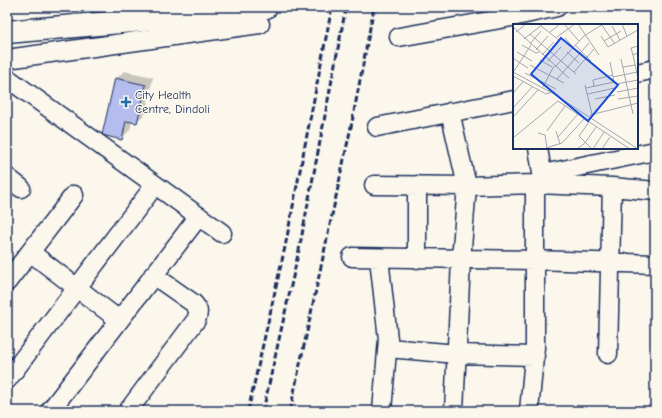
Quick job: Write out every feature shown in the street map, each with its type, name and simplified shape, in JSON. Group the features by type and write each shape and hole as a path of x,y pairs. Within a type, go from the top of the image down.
{"main road":[{"path":"7,20 129,7"},
{"path":"7,32 177,17 263,16"}],"street":[{"path":"399,37 512,18 557,7"},
{"path":"222,233 8,84 14,58 263,16"},
{"path":"638,73 655,69"},
{"path":"377,127 513,100"},
{"path":"450,112 467,186 461,260 454,411"},
{"path":"529,411 535,356 535,260 541,181 538,149"},
{"path":"541,181 655,151"},
{"path":"374,185 467,186 541,181 655,191"},
{"path":"7,380 155,185"},
{"path":"417,185 417,259"},
{"path":"608,354 612,187"},
{"path":"7,282 74,195"},
{"path":"50,411 199,216"},
{"path":"30,252 119,320"},
{"path":"352,257 461,260 535,260 655,264"},
{"path":"379,258 388,348 382,411"},
{"path":"128,411 196,320 198,313 197,307 193,303 153,275"},
{"path":"388,348 457,354 535,356"}],"building":[{"path":"115,78 146,85 137,123 126,121 122,140 102,135"}],"railway":[{"path":"248,411 285,247 332,7"},
{"path":"263,411 299,250 346,7"},
{"path":"290,411 352,122 374,7"}],"place":[{"name":"City Health Centre, Dindoli","path":"126,102"}]}
